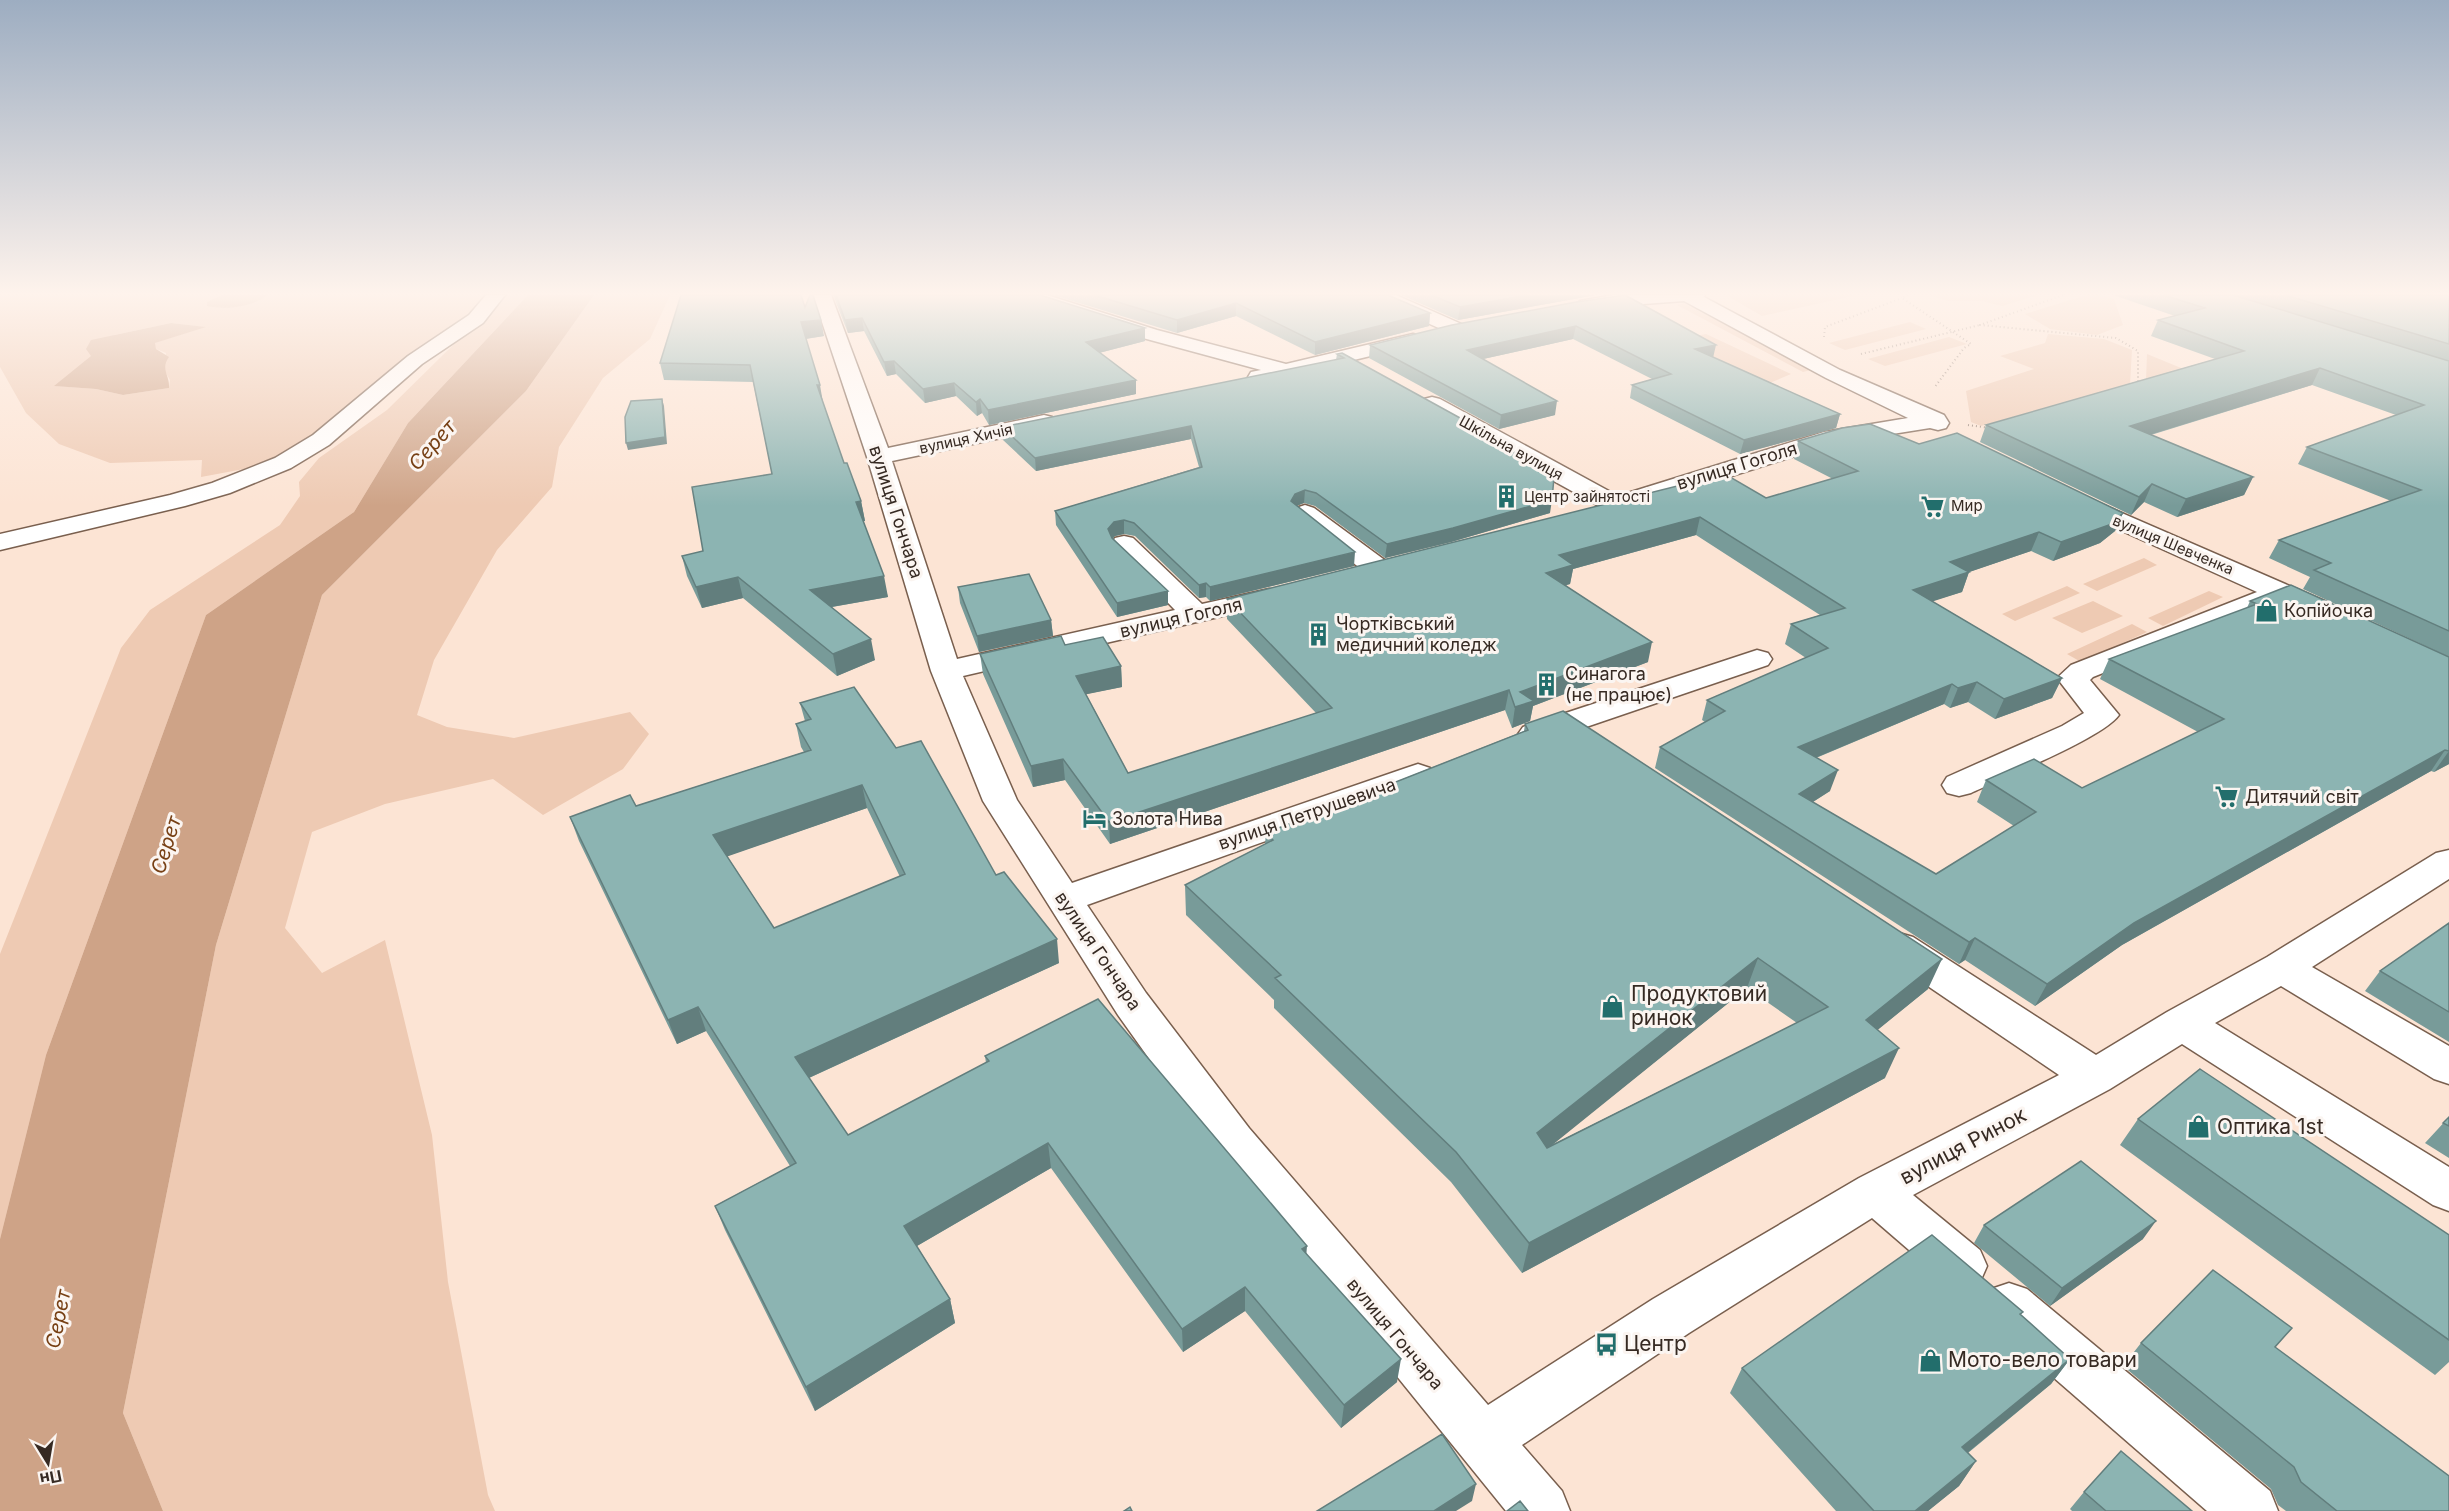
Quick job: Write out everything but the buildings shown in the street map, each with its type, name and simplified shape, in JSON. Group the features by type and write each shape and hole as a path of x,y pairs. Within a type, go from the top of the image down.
{"street":[{"path":"0,542 176,501 221,488 283,463 321,440 409,366"},
{"name":"вулиця Гончара","path":"847,366 879,457 946,671 1000,801 1132,1004 1233,1141 1542,1511"},
{"path":"1271,366 1288,370"},
{"path":"1242,380 1305,366"},
{"path":"1363,366 1375,372"},
{"path":"1819,366 1936,420 1956,442"},
{"name":"Шкільна вулиця","path":"1416,395 1615,506"},
{"name":"вулиця Хичія","path":"879,457 1066,418"},
{"name":"вулиця Гоголя","path":"1582,515 1832,437 1936,420"},
{"name":"вулиця Шевченка","path":"2058,492 2108,517 2338,618"},
{"path":"1305,513 1392,567 1346,578"},
{"path":"1124,544 1197,615"},
{"name":"вулиця Гоголя","path":"946,671 1197,615 1288,592"},
{"path":"1959,785 2073,733 2103,716 2072,678 2082,671 2281,592"},
{"path":"1506,744 1757,659"},
{"path":"1561,724 1601,750"},
{"name":"вулиця Петрушевича","path":"1063,900 1450,763"},
{"name":"вулиця Ринок","path":"1483,1439 1671,1316 1875,1192 2095,1077 2182,1023 2443,873"},
{"path":"1868,927 2095,1077"},
{"path":"2281,967 2449,1067"},
{"path":"2182,1023 2449,1191"},
{"path":"1875,1192 2250,1511"}],"path":[{"path":"1950,366 1934,385 1936,420 1989,429"},
{"path":"2138,366 2138,385"}],"shaded area":[{"path":"0,366 82,366 55,386 96,389 123,395 169,388 170,380 164,370 165,366 410,366 329,429 271,464 201,477 202,460 110,463 59,444 26,413"},
{"path":"432,366 462,366 408,423 354,512 206,615 46,1055 0,1239 0,954 121,648 150,610 280,525 300,496 299,482 319,458 387,410"},
{"path":"544,366 618,366 603,378 559,447 552,487 497,550 434,660 417,715 447,727 514,738 630,712 649,734 623,769 543,815 493,779 385,804 312,832 285,928 322,973 385,940 432,1135 448,1282 488,1495 495,1511 163,1511 123,1413 216,945 322,595 526,391"},
{"path":"1717,366 1773,366 1791,374 1753,390"},
{"path":"1791,366 1802,366 1811,370 1803,372"},
{"path":"2025,366 2131,366 2130,384 1981,426 1971,422 1966,391 2034,369"},
{"path":"2147,366 2175,366 2186,370 2146,381"},
{"path":"2144,558 2157,565 2097,591 2083,584"},
{"path":"2067,586 2080,593 2015,621 2002,614"},
{"path":"2209,591 2223,597 2163,626 2148,618"},
{"path":"2093,601 2123,616 2082,633 2052,618"},
{"path":"2132,624 2147,632 2081,662 2067,654"}],"water":[{"path":"79,366 165,366 169,388 123,395 96,389 54,386"},
{"name":"Серет","path":"462,366 544,366 526,391 322,595 216,945 123,1413 163,1511 0,1511 0,1239 46,1055 206,615 354,512 408,423"}],"place":[{"name":"Центр зайнятості","path":"1506,497"},
{"name":"Мир","path":"1933,506"},
{"name":"Копійочка","path":"2266,611"},
{"name":"Чортківський медичний коледж","path":"1318,634"},
{"name":"Синагога (не працює)","path":"1547,684"},
{"name":"Дитячий світ","path":"2227,797"},
{"name":"Золота Нива","path":"1094,819"},
{"name":"Продуктовий ринок","path":"1613,1006"},
{"name":"Оптика 1st","path":"2199,1127"},
{"name":"Центр","path":"1606,1344"},
{"name":"Мото-вело товари","path":"1930,1360"}]}
